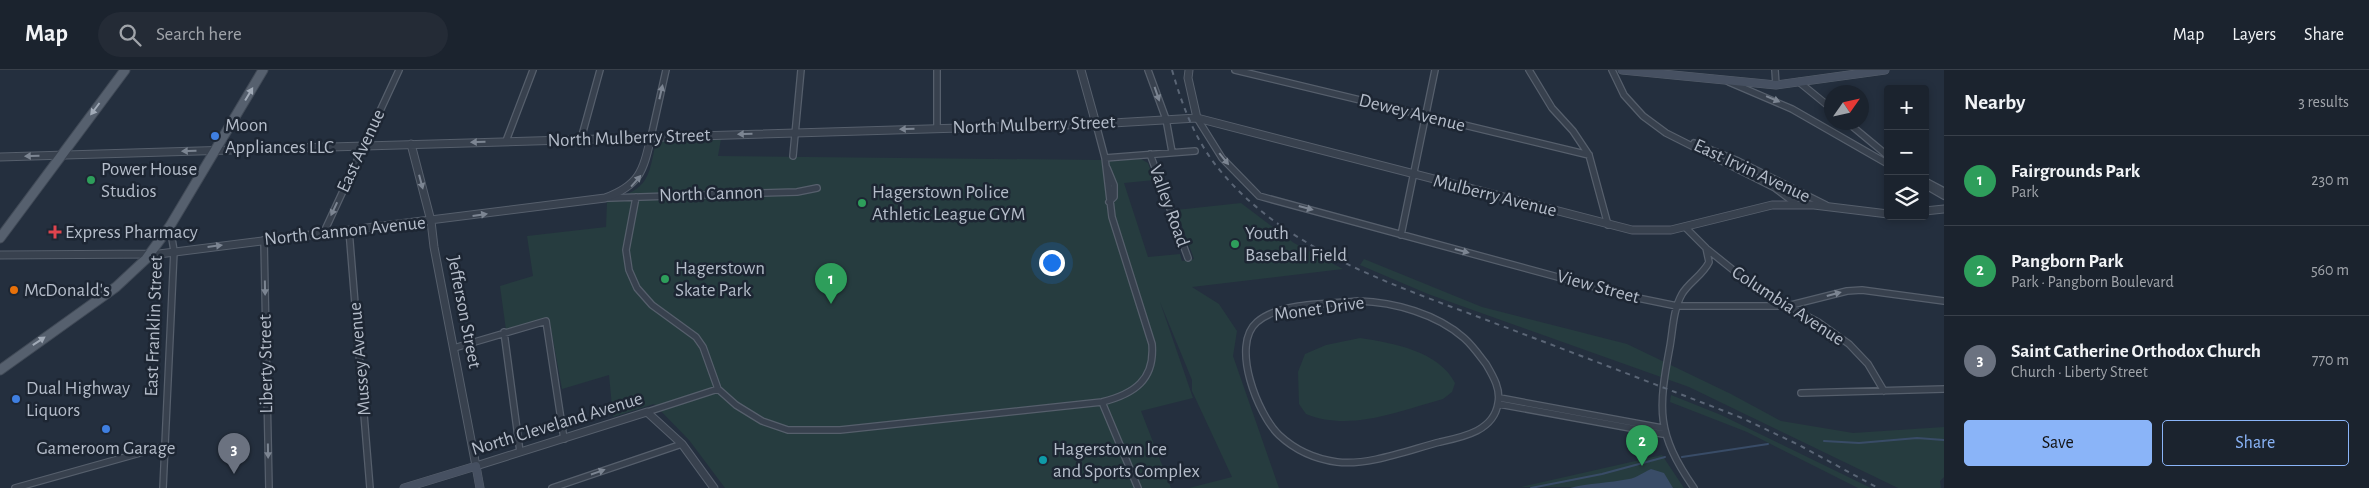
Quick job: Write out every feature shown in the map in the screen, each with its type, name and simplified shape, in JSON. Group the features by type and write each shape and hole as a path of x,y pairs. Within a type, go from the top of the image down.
{"main road":[{"path":"0,238 124,70"},
{"path":"0,370 116,287 150,254 170,226 263,70"},
{"path":"1622,70 1776,85 1882,70"},
{"name":"North Cleveland Avenue","path":"404,488 476,466"},
{"name":"Jefferson Street","path":"476,466 480,488"}],"street":[{"name":"East Avenue","path":"324,232 400,70"},
{"path":"506,142 533,70"},
{"path":"581,139 600,70"},
{"path":"651,137 666,70"},
{"path":"793,156 800,70"},
{"path":"937,70 937,128"},
{"path":"636,197 626,250 632,278 643,296 652,305 696,337 703,347 718,388 751,416 781,428 801,431 840,430 1102,402 1122,398 1137,389 1150,370 1154,355 1109,202 1105,158 1081,70"},
{"path":"1148,70 1166,119 1172,152"},
{"path":"1189,70 1188,78 1197,118"},
{"name":"Dewey Avenue","path":"1236,70 1589,155"},
{"path":"1401,234 1435,70"},
{"path":"1529,70 1552,108 1573,131 1589,155 1608,225"},
{"name":"East Irvin Avenue","path":"1612,70 1618,86 1641,114 1678,138 1778,189 1796,204 1884,213"},
{"path":"1775,70 1776,85"},
{"path":"1728,81 1792,108 1884,162"},
{"path":"1799,82 1824,102"},
{"name":"North Mulberry Street","path":"0,157 1096,124 1197,118"},
{"name":"Mulberry Avenue","path":"1197,118 1608,225 1647,231 1686,228 1754,208 1796,204"},
{"name":"View Street","path":"1197,118 1222,158 1258,196 1618,293 1677,306 1787,306 1847,291 1862,290 1944,301"},
{"path":"1857,130 1884,153"},
{"name":"North Cannon Avenue","path":"0,255 150,254 324,232 431,221 604,198 629,188 638,180 644,169 651,137"},
{"name":"East Irvin Avenue","path":"1678,138 1738,161 1826,206"},
{"name":"Jefferson Street","path":"410,144 431,221 434,248 476,466"},
{"path":"1105,158 1195,150"},
{"name":"Valley Road","path":"1150,154 1188,258"},
{"path":"1929,183 1944,192"},
{"path":"1929,187 1944,196"},
{"name":"North Cannon","path":"604,198 797,192 817,188"},
{"path":"1929,210 1944,208"},
{"name":"East Franklin Street","path":"163,488 174,251 170,226"},
{"name":"Columbia Avenue","path":"1686,228 1738,276 1787,306 1818,322 1849,344 1868,364 1884,391"},
{"name":"Mussey Avenue","path":"350,230 370,488"},
{"name":"Liberty Street","path":"264,240 269,488"},
{"path":"1694,488 1676,461 1663,431 1660,407 1677,306 1687,286 1707,267 1709,262 1706,248"},
{"name":"Monet Drive","path":"1359,301 1381,302 1442,325 1461,336 1476,350 1491,371 1496,381 1499,401 1492,419 1485,426 1464,436 1364,461 1352,463 1325,460 1299,450 1270,425 1262,413 1245,359 1245,341 1253,326 1274,313 1359,301"},
{"path":"454,348 546,321 564,439"},
{"path":"504,332 520,452"},
{"name":"North Cleveland Avenue","path":"476,466 718,388"},
{"path":"1801,394 1944,389"},
{"path":"1499,401 1663,431"},
{"path":"1102,402 1138,488"},
{"path":"647,412 682,444 714,488"},
{"path":"552,488 682,444"},
{"path":"15,488 166,446"}],"green space":[{"path":"721,139 718,156 1141,159 1148,163 1154,180 1124,183 1148,257 1180,254 1182,261 1194,259 1176,210 1241,203 1294,243 1343,269 1192,287 1219,304 1237,331 1233,356 1279,488 1189,488 1232,477 1192,391 1192,380 1160,302 1193,398 1141,411 1171,488 725,488 689,440 654,404 613,417 609,375 562,389 549,318 506,330 500,286 533,276 527,236 606,227 607,202 631,192 644,182 651,166 656,141"},
{"path":"1364,259 1482,307 1627,344 1731,394 1781,421 1853,433 1944,427 1944,477 1940,481 1941,488 1898,488 1689,387 1428,294 1360,265"},
{"path":"1360,338 1400,346 1427,356 1448,372 1455,383 1452,392 1443,399 1374,418 1340,421 1306,414 1299,404 1298,372 1305,354 1326,345"},
{"path":"1671,395 1721,415 1871,488 1858,488 1747,432 1670,402"},
{"path":"1662,455 1684,488 1521,487"}],"water":[{"path":"1651,469 1664,473 1673,488 1570,488 1632,478"}],"waterway":[{"path":"1824,441 1859,443 1917,438 1944,440"},
{"path":"1682,457 1768,444"},
{"path":"1531,488 1602,474 1665,457"}],"railway":[{"path":"1172,70 1191,125 1205,150 1223,174 1251,203 1282,227 1316,248 1352,267 1427,298 1742,418 1799,445 1878,488"}],"place":[{"name":"Moon Appliances LLC","path":"215,136"},
{"name":"Power House Studios","path":"91,180"},
{"name":"Hagerstown Police Athletic League GYM","path":"862,203"},
{"name":"Express Pharmacy","path":"55,232"},
{"name":"Youth Baseball Field","path":"1235,244"},
{"name":"Hagerstown Skate Park","path":"665,279"},
{"name":"McDonald's","path":"14,290"},
{"name":"Fairgrounds Park","path":"831,304"},
{"name":"Dual Highway Liquors","path":"16,399"},
{"name":"Gameroom Garage","path":"106,429"},
{"name":"Hagerstown Ice and Sports Complex","path":"1043,460"},
{"name":"Pangborn Park","path":"1642,466"},
{"name":"Saint Catherine Orthodox Church","path":"234,474"}]}
